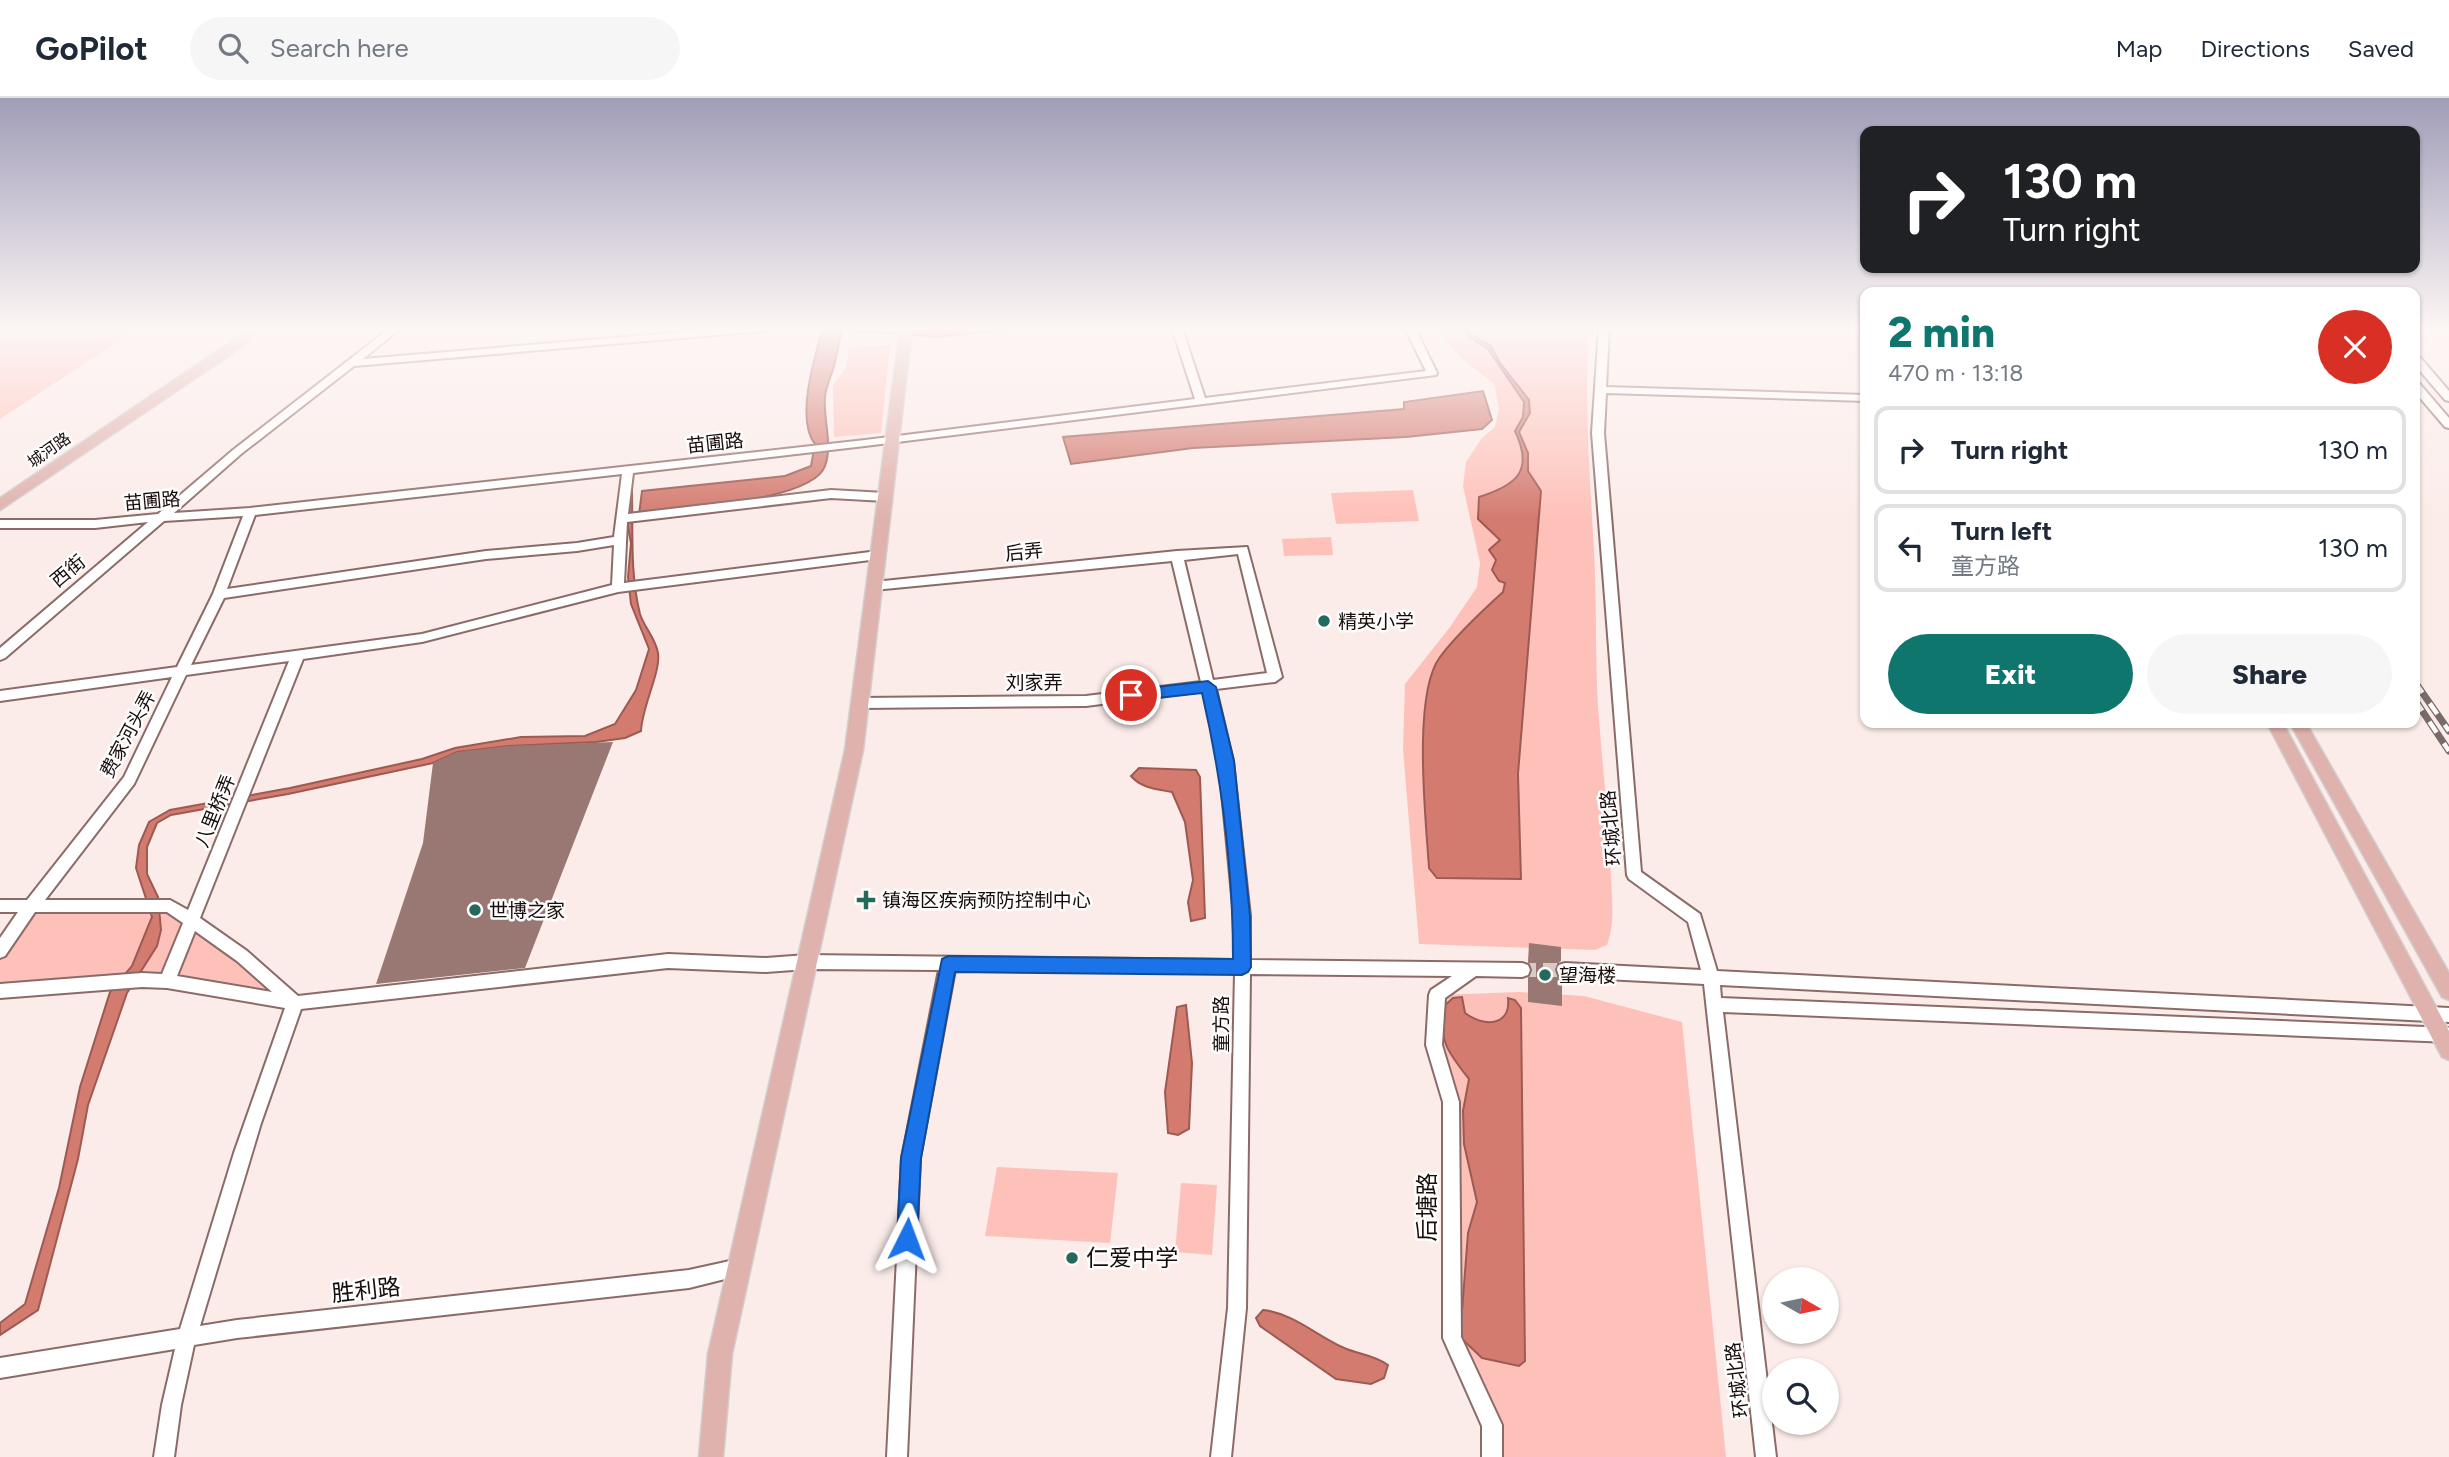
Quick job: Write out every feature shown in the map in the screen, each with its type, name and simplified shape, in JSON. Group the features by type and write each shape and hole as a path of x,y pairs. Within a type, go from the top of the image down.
{"main road":[{"name":"城河路","path":"0,505 167,391"},
{"path":"711,1457 720,1354 855,750 899,391"},
{"path":"2278,728 2440,1014 2446,1040"},
{"path":"2301,728 2449,991"}],"street":[{"name":"西街","path":"3,650 243,448 315,391"},
{"path":"1198,391 1201,402"},
{"name":"苗圃路","path":"0,524 95,524 250,512 893,440 1285,391"},
{"name":"环城北路","path":"1601,391 1598,433 1634,874 1695,918 1711,979 1766,1457"},
{"path":"1648,391 1860,398"},
{"path":"2421,391 2447,422"},
{"path":"618,588 621,519 628,470"},
{"path":"621,519 831,494 885,497"},
{"name":"费家河头弄","path":"0,951 31,906 129,779 219,594 250,512"},
{"path":"219,594 486,555 577,547 620,540"},
{"name":"后弄","path":"874,586 1243,550 1275,677 1208,687"},
{"path":"0,696 422,638 618,588 878,555"},
{"name":"童方路","path":"1177,555 1226,761 1242,916 1237,1307 1221,1457"},
{"name":"八里桥弄","path":"167,981 298,655"},
{"name":"刘家弄","path":"860,703 1086,701 1208,687"},
{"path":"0,906 170,906 242,956 295,1003"},
{"path":"0,991 142,980 167,981 295,1003 668,961 766,965 807,962 1522,970"},
{"path":"897,1457 911,1158 948,964"},
{"name":"后塘路","path":"1473,970 1437,995 1434,1045 1451,1102 1452,1338 1492,1425 1492,1457"},
{"path":"1565,970 2440,1014"},
{"path":"164,1457 166,1434 188,1337 262,1086 295,1003"},
{"path":"1713,1005 2446,1040"},
{"name":"胜利路","path":"0,1368 237,1329 689,1279 739,1268"}],"shaded area":[{"path":"0,391 42,391 0,419"},
{"path":"808,391 826,391 827,458 825,466 815,478 796,488 770,495 639,515 642,491 785,476 811,466 815,444 809,433"},
{"path":"833,391 885,391 881,433 834,437"},
{"path":"1483,391 1492,420 1482,429 1406,437 1193,448 1071,464 1063,437 1404,409 1404,402"},
{"path":"1496,391 1587,391 1597,687 1609,834 1612,912 1607,945 1595,950 1419,944 1403,749 1405,684 1450,627 1477,587 1480,563 1463,486 1466,462 1481,439 1495,427 1499,408"},
{"path":"1517,391 1522,391 1529,400 1530,413 1519,432 1528,453 1528,471 1541,491 1518,774 1521,879 1437,878 1429,868 1424,790 1423,728 1426,699 1431,675 1440,657 1503,592 1505,583 1499,581 1492,570 1496,560 1489,550 1500,540 1478,519 1479,497 1512,481 1522,466 1523,456 1515,431 1523,417 1524,402"},
{"path":"621,488 632,491 637,599 640,614 658,653 657,670 644,711 641,731 625,738 596,742 509,746 457,752 433,763 288,794 171,815 157,823 147,847 147,874 158,897 161,930 157,946 127,993 88,1105 78,1159 38,1310 0,1335 0,1323 25,1304 59,1188 80,1087 110,992 132,966 152,917 136,868 139,845 149,822 170,810 290,788 422,759 455,748 521,737 585,736 615,724 636,690 649,649 631,604 628,577 631,543"},
{"path":"1413,490 1419,521 1336,524 1331,493"},
{"path":"1331,537 1333,555 1284,556 1282,539"},
{"path":"1139,768 1196,770 1200,777 1205,918 1191,921 1188,902 1193,880 1185,822 1172,792 1139,783 1131,776"},
{"path":"31,906 170,906 295,1003 167,981 0,991 0,951"},
{"path":"1519,992 1584,996 1682,1022 1726,1457 1491,1457 1492,1425 1452,1338 1451,1102 1434,1045 1437,995"},
{"path":"1462,997 1465,1013 1480,1021 1494,1022 1505,1015 1508,998 1515,1000 1521,1008 1525,1361 1519,1366 1482,1358 1460,1337 1468,1233 1477,1202 1464,1144 1463,1111 1469,1079 1444,1039 1442,1008 1453,998"},
{"path":"1186,1005 1192,1063 1189,1129 1178,1135 1168,1133 1165,1092 1177,1007"},
{"path":"997,1167 1118,1173 1110,1243 985,1236"},
{"path":"1181,1183 1217,1185 1212,1255 1175,1252"},
{"path":"1263,1310 1284,1315 1342,1347 1382,1361 1388,1365 1384,1378 1371,1384 1336,1379 1260,1326 1256,1318"}],"building":[{"name":"世博之家","path":"613,742 525,968 376,984 423,843 433,763 457,752 509,746"},
{"name":"望海楼","path":"1529,943 1561,947 1561,961 1555,971 1562,979 1562,1006 1528,1002 1528,978 1532,971 1528,962"}],"tunnel":[{"path":"1522,970 1565,970"}],"railway":[{"path":"2420,689 2449,731"},
{"path":"2420,708 2449,751"}],"place":[{"name":"精英小学","path":"1324,621"},
{"name":"镇海区疾病预防控制中心","path":"866,900"},
{"name":"世博之家","path":"475,910"},
{"name":"望海楼","path":"1545,975"},
{"name":"仁爱中学","path":"1072,1258"}],"route":[{"path":"907,1239 911,1158 948,964 1242,967 1242,916 1226,761 1208,687 1131,695"}]}
